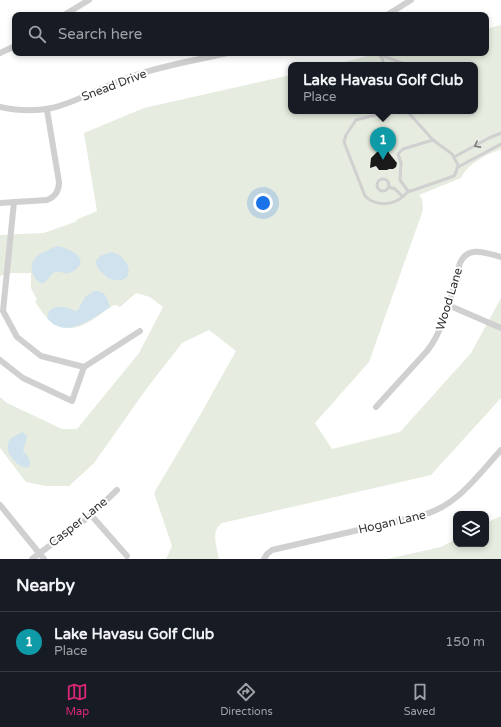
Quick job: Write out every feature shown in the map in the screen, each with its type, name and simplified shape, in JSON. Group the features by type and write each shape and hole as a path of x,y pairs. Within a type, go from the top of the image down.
{"street":[{"path":"69,12 89,0"},
{"path":"392,12 411,0"},
{"path":"0,53 12,47"},
{"name":"Snead Drive","path":"0,107 21,111 47,110 70,103 142,73 215,56"},
{"path":"0,203 47,200 53,197 58,190 59,182 47,110"},
{"path":"14,202 2,311 17,337 41,356 84,367"},
{"name":"Wood Lane","path":"376,407 431,346 440,331 460,263 465,256 471,252 478,251 501,257"},
{"path":"448,305 501,328"},
{"path":"0,360 23,378 72,401 84,367 140,331"},
{"name":"Hogan Lane","path":"264,559 272,550 439,510 451,503 461,494 501,450"},
{"name":"Casper Lane","path":"32,559 91,515 117,490"},
{"path":"0,505 44,559"},
{"path":"91,515 127,556"}],"lane":[{"path":"385,56 400,62"},
{"path":"379,114 356,120 344,142 366,198 372,202 381,204 395,201 409,191 454,176 458,167 501,144"},
{"path":"410,114 433,140 452,154 458,167"},
{"path":"454,158 489,138 501,133"},
{"path":"409,191 406,190 400,180 400,163 398,154 403,149 433,140"},
{"path":"384,179 388,182 389,187 386,190 381,191 377,188 377,184 379,180 384,179"},
{"path":"389,187 395,189 402,196"}],"shaded area":[{"path":"501,25 501,149 473,164 461,178 419,195 422,199 423,210 369,362 315,423 332,449 400,432 471,353 501,298 501,398 431,475 222,523 218,526 215,535 219,559 166,559 172,546 154,493 236,351 209,330 182,343 147,388 94,463 69,486 46,486 26,482 0,448 0,397 7,403 62,429 77,429 139,353 163,307 150,297 136,293 120,307 116,305 112,306 85,324 77,327 62,327 50,320 39,308 31,288 31,273 9,273 0,276 0,235 44,233 75,222 78,219 97,211 84,133 144,108 288,76 288,114 478,114 478,62 344,62 368,56 489,56 489,28"},
{"path":"501,516 501,559 387,559 441,547 453,541 453,547 489,547 489,522"}],"water":[{"path":"58,246 68,249 77,255 81,260 79,266 69,273 53,273 45,282 40,283 32,272 32,263 40,254"},
{"path":"111,252 122,258 128,268 129,273 127,277 122,280 109,278 97,265 96,261 100,256"},
{"path":"94,291 103,293 107,298 110,307 96,317 70,328 62,328 54,325 47,318 49,311 55,307 65,307 75,311 78,310 85,297"},
{"path":"22,432 27,437 23,451 30,460 29,467 23,467 14,460 9,454 8,449 10,439"}],"building":[{"path":"388,149 389,153 397,163 396,167 387,170 379,170 376,166 370,168 371,158 378,151"}],"place":[{"name":"Lake Havasu Golf Club","path":"383,160"}]}
